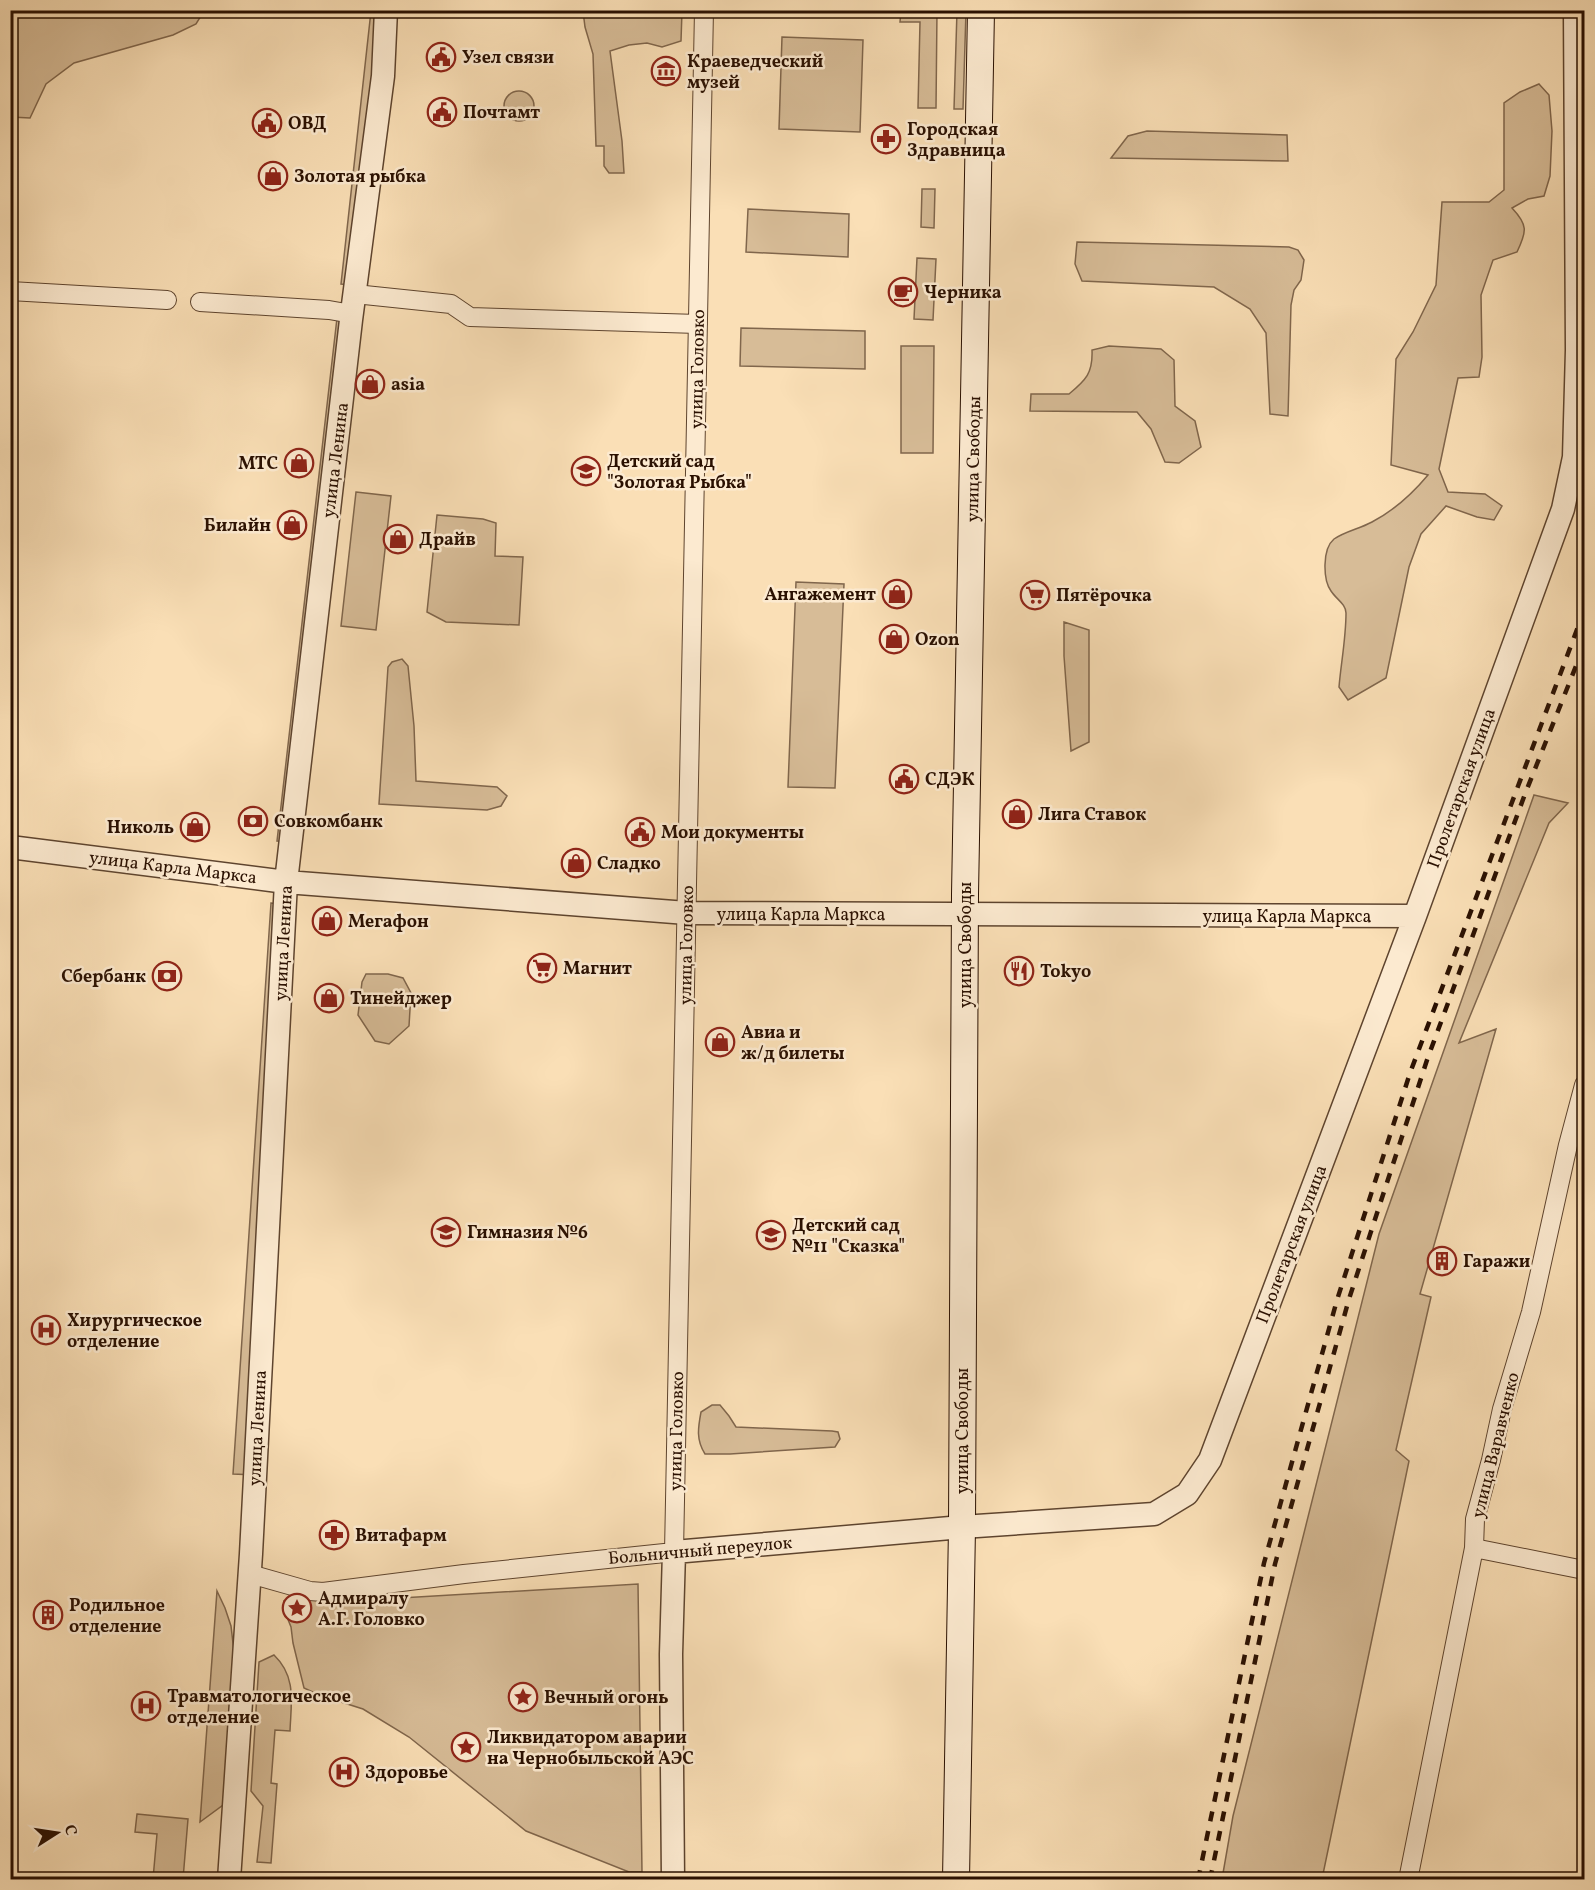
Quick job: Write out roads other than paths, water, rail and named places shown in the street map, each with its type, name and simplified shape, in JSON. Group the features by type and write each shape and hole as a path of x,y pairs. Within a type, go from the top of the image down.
{"main road":[{"name":"улица Свободы","path":"956,1880 962,1527 965,915 981,10"}],"street":[{"name":"улица Ленина","path":"229,1880 250,1574 286,882 383,76 386,10"},
{"name":"улица Головко","path":"673,1880 672,1653 704,10"},
{"name":"Пролетарская улица","path":"1154,1514 1187,1494 1210,1460 1415,916 1563,509 1574,457 1577,350 1575,10"},
{"path":"10,291 167,300"},
{"path":"200,302 321,309 354,304 451,304 470,317 698,324"},
{"name":"улица Карла Маркса","path":"10,848 286,882 687,913 1415,916"},
{"name":"улица Варавченко","path":"1408,1880 1474,1548 1475,1519 1502,1409 1531,1312 1568,1144 1584,1085"},
{"name":"Больничный переулок","path":"250,1574 310,1591 323,1592 674,1552 962,1527 1154,1514"},
{"path":"1474,1548 1584,1570"}],"railway":[{"path":"1198,1880 1264,1563 1337,1300 1410,1073 1584,611"},
{"path":"1210,1880 1275,1564 1349,1299 1427,1060 1525,794 1584,646"}],"place":[{"name":"Узел связи","path":"441,57"},
{"name":"Краеведческий музей","path":"666,71"},
{"name":"Почтамт","path":"442,112"},
{"name":"ОВД","path":"267,123"},
{"name":"Городская Здравница","path":"886,139"},
{"name":"Золотая рыбка","path":"273,176"},
{"name":"Черника","path":"903,292"},
{"name":"asia","path":"370,384"},
{"name":"МТС","path":"299,463"},
{"name":"Детский сад \"Золотая Рыбка\"","path":"586,471"},
{"name":"Билайн","path":"292,525"},
{"name":"Драйв","path":"398,539"},
{"name":"Ангажемент","path":"897,594"},
{"name":"Пятёрочка","path":"1035,595"},
{"name":"Ozon","path":"894,639"},
{"name":"СДЭК","path":"904,779"},
{"name":"Лига Ставок","path":"1017,814"},
{"name":"Совкомбанк","path":"253,821"},
{"name":"Николь","path":"195,827"},
{"name":"Мои документы","path":"640,832"},
{"name":"Сладко","path":"576,863"},
{"name":"Мегафон","path":"327,921"},
{"name":"Магнит","path":"542,968"},
{"name":"Tokyo","path":"1019,971"},
{"name":"Сбербанк","path":"167,976"},
{"name":"Тинейджер","path":"329,998"},
{"name":"Авиа и ж/д билеты","path":"720,1042"},
{"name":"Гимназия №6","path":"446,1232"},
{"name":"Детский сад №11 \"Сказка\"","path":"771,1235"},
{"name":"Гаражи","path":"1442,1261"},
{"name":"Хирургическое отделение","path":"46,1330"},
{"name":"Витафарм","path":"334,1535"},
{"name":"Адмиралу А.Г. Головко","path":"297,1608"},
{"name":"Родильное отделение","path":"48,1615"},
{"name":"Вечный огонь","path":"523,1697"},
{"name":"Травматологическое отделение","path":"146,1706"},
{"name":"Ликвидатором аварии на Чернобыльской АЭС","path":"466,1747"},
{"name":"Здоровье","path":"344,1772"}]}
